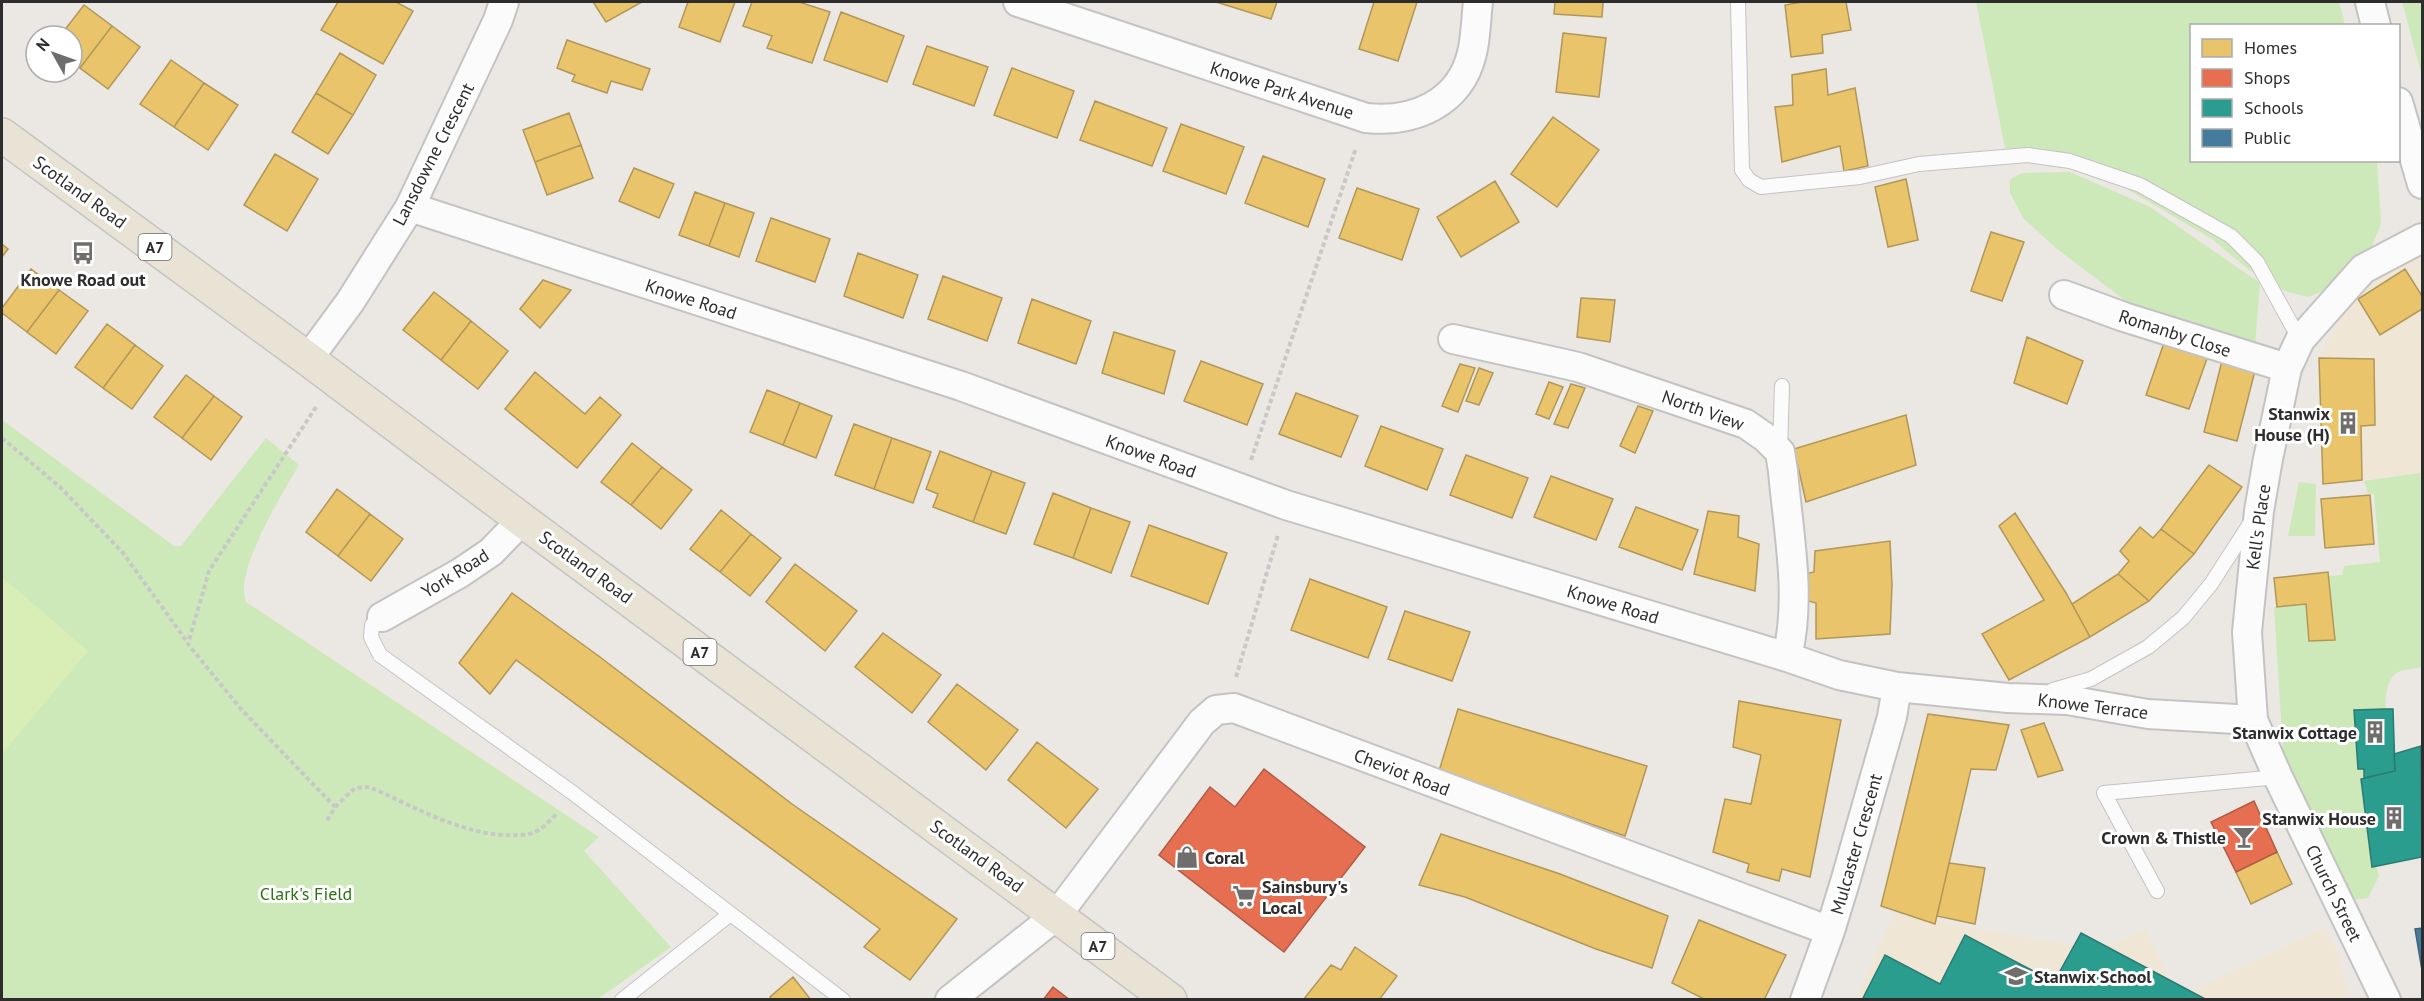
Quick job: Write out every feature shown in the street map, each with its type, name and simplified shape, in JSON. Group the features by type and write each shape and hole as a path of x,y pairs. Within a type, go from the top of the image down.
{"main road":[{"name":"Scotland Road","path":"2,135 334,378 522,520 1170,999"}],"street":[{"name":"Lansdowne Crescent","path":"308,359 350,302 410,207 498,20 504,2"},
{"name":"Knowe Park Avenue","path":"1018,2 1366,118 1386,120 1406,118 1425,111 1441,101 1455,87 1472,53 1478,2"},
{"path":"2370,2 2376,24"},
{"path":"2400,109 2422,184"},
{"name":"Knowe Road","path":"410,207 961,386 1287,505 1787,657 1839,675 1897,687"},
{"name":"Kell's Place","path":"2253,720 2247,632 2259,511 2288,368 2300,340 2363,269 2422,238"},
{"name":"Romanby Close","path":"2064,295 2124,318 2288,368"},
{"name":"North View","path":"1453,339 1578,367 1656,392 1746,424 1766,438 1780,452"},
{"path":"1780,452 1794,605 1792,635 1787,657"},
{"name":"York Road","path":"382,617 460,573 491,552 522,520"},
{"name":"Knowe Terrace","path":"1897,687 2008,698 2067,700 2148,714 2253,720"},
{"name":"Mulcaster Crescent","path":"1805,999 1830,931 1887,736 1897,687"},
{"path":"950,999 1057,915 1202,722 1216,710 1234,708"},
{"name":"Cheviot Road","path":"1234,708 1830,931"},
{"name":"Church Street","path":"2253,720 2278,777 2386,999"}],"lane":[{"path":"1738,2 1742,170 1749,180 1761,187 1860,177 1919,164 2028,154 2070,161 2140,185 2231,236 2257,262 2300,340"},
{"path":"1780,452 1779,414 1782,386"},
{"path":"2008,698 2060,689 2091,679 2148,647 2183,618 2211,584 2259,511"},
{"path":"382,617 372,625 371,637 380,655 573,793 729,915 843,999"},
{"path":"2157,891 2104,793 2278,777"},
{"path":"622,999 729,915"}],"path":[{"path":"1241,489 1366,118"},
{"path":"188,644 209,572 334,378"},
{"path":"2,438 60,487 123,553 188,644 240,708 335,807"},
{"path":"1234,708 1233,691 1238,667 1287,505"},
{"path":"327,821 335,807 355,788 370,787 456,825 498,835 531,834 551,821 573,793"}],"shaded area":[{"path":"2422,246 2422,473 2323,484 2319,358 2353,297"},
{"name":"Stanwix School","path":"1894,914 2097,950 2146,929 2177,998 2324,928 2338,954 2350,999 1855,1000"}],"green space":[{"path":"1976,2 2339,2 2345,24 2190,24 2190,162 2377,162 2381,224 2367,258 2347,282 2308,297 2288,292 2269,283 2212,239 2083,163 2058,154 2005,148"},
{"path":"2402,2 2422,2 2422,76"},
{"path":"2070,172 2150,207 2260,283 2254,358 2139,311 2056,248 2023,218 2010,193 2010,179 2022,173"},
{"name":"Clark's Field","path":"2,420 174,546 181,546 266,438 299,465 253,553 244,589 246,602 599,837 584,851 671,947 598,999 2,999"},
{"path":"2420,473 2422,491 2422,667 2400,671 2391,679 2385,700 2386,709 2358,769 2364,769 2364,778 2361,779 2371,867 2376,866 2379,876 2368,898 2351,900 2285,781 2274,607 2306,604 2309,641 2334,640 2328,576 2342,575 2344,566 2380,562 2374,494 2368,493 2364,481"},
{"path":"2299,482 2316,484 2315,536 2288,536"},
{"path":"2,577 88,651 2,754"}],"building: Homes":[{"path":"338,2 396,2 413,11 383,64 321,30"},
{"path":"593,2 642,2 606,22"},
{"path":"688,2 735,2 720,42 679,27"},
{"path":"752,2 799,2 830,12 812,63 767,48 772,36 743,26"},
{"path":"1216,2 1277,2 1271,19"},
{"path":"1374,2 1417,2 1398,61 1359,49"},
{"path":"1555,2 1603,2 1602,17 1554,14"},
{"path":"1802,2 1846,2 1851,30 1822,35 1823,53 1791,57 1785,5"},
{"path":"84,5 112,26 84,63 84,24 69,24"},
{"path":"841,12 904,36 887,82 824,60"},
{"path":"112,26 140,47 108,89 84,71 84,63"},
{"path":"1563,33 1606,38 1599,97 1556,92"},
{"path":"567,40 650,69 642,90 611,81 607,93 572,81 575,75 557,68"},
{"path":"927,46 988,67 974,106 913,84"},
{"path":"340,53 376,75 353,115 316,93"},
{"path":"171,60 204,83 174,127 140,104"},
{"path":"1012,68 1074,91 1057,138 994,115"},
{"path":"1826,69 1828,95 1855,88 1868,166 1844,171 1840,146 1782,162 1775,107 1793,105 1792,75"},
{"path":"204,83 238,105 208,150 174,127"},
{"path":"316,93 353,115 328,154 292,132"},
{"path":"1095,101 1167,128 1152,166 1080,140"},
{"path":"569,113 581,145 535,162 523,130"},
{"path":"1553,117 1599,150 1557,207 1511,174"},
{"path":"1181,124 1244,147 1226,194 1163,171"},
{"path":"581,145 593,178 547,195 535,162"},
{"path":"275,154 318,179 287,231 244,205"},
{"path":"1263,156 1325,179 1308,227 1245,203"},
{"path":"634,168 674,184 659,218 619,201"},
{"path":"1906,179 1918,240 1888,247 1875,187"},
{"path":"1495,181 1519,222 1461,257 1437,217"},
{"path":"1357,188 1419,209 1402,260 1339,238"},
{"path":"695,192 725,203 709,246 679,235"},
{"path":"725,203 754,213 739,257 709,246"},
{"path":"771,218 830,239 815,282 756,261"},
{"path":"1991,232 2024,242 2002,301 1971,291"},
{"path":"2,244 8,249 2,257"},
{"path":"858,253 918,275 903,318 844,296"},
{"path":"31,269 59,290 27,332 2,313 2,308"},
{"path":"2405,269 2422,296 2422,309 2380,335 2358,299"},
{"path":"943,276 1002,298 987,341 928,319"},
{"path":"543,280 571,290 540,328 520,309"},
{"path":"59,290 88,311 56,354 27,332"},
{"path":"434,292 471,321 441,360 403,330"},
{"path":"1581,298 1615,300 1610,342 1577,337"},
{"path":"1032,299 1091,321 1076,364 1018,343"},
{"path":"471,321 508,351 478,389 441,360"},
{"path":"107,324 135,345 103,388 75,367"},
{"path":"1114,332 1175,351 1164,394 1102,373"},
{"path":"2027,337 2083,361 2067,404 2014,383"},
{"path":"2165,340 2209,353 2189,409 2146,395"},
{"path":"135,345 163,366 132,409 103,388"},
{"path":"2223,357 2256,367 2237,441 2204,432"},
{"name":"Stanwix House (H)","path":"2319,358 2374,359 2375,425 2361,426 2362,480 2323,484"},
{"path":"1201,361 1263,384 1247,425 1184,401"},
{"path":"1460,364 1475,368 1458,412 1442,406"},
{"path":"1479,368 1493,373 1479,405 1466,401"},
{"path":"535,372 585,414 600,397 621,415 577,468 505,409"},
{"path":"186,375 214,396 182,438 154,417"},
{"path":"1549,382 1563,387 1549,419 1536,414"},
{"path":"1571,384 1585,388 1568,428 1554,424"},
{"path":"767,390 800,403 783,445 750,432"},
{"path":"1296,393 1358,416 1341,457 1279,434"},
{"path":"214,396 242,417 211,460 182,438"},
{"path":"800,403 832,416 816,458 783,445"},
{"path":"1638,406 1653,411 1635,453 1620,446"},
{"path":"1906,415 1916,465 1806,502 1794,449"},
{"path":"854,424 892,438 874,489 835,475"},
{"path":"1381,426 1443,449 1427,490 1365,466"},
{"path":"892,438 931,452 913,503 874,489"},
{"path":"632,443 662,467 631,505 601,482"},
{"path":"940,451 992,471 973,522 933,507 938,494 926,489"},
{"path":"1466,455 1528,478 1512,518 1450,495"},
{"path":"2209,465 2242,487 2194,554 2161,529"},
{"path":"662,467 692,490 661,529 631,505"},
{"path":"992,471 1025,483 1006,534 973,522"},
{"path":"1551,476 1613,499 1596,540 1534,517"},
{"path":"337,489 370,514 338,556 306,532"},
{"path":"1053,493 1091,508 1073,558 1034,544"},
{"path":"2370,495 2374,544 2325,548 2321,499"},
{"path":"1636,507 1698,530 1682,570 1619,547"},
{"path":"1091,508 1130,522 1111,573 1073,558"},
{"path":"721,510 751,534 720,572 690,549"},
{"path":"1708,511 1739,516 1738,537 1759,544 1755,591 1694,574"},
{"path":"2015,513 2066,593 2090,637 2009,680 1982,634 2044,600 1999,526"},
{"path":"370,514 403,539 371,581 338,556"},
{"path":"1149,525 1227,553 1208,604 1131,576"},
{"path":"2140,527 2153,538 2161,529 2194,554 2149,601 2118,574 2129,561 2120,551"},
{"path":"751,534 781,558 750,596 720,572"},
{"path":"1890,541 1892,585 1890,634 1816,639 1816,603 1801,599 1801,575 1814,572 1815,551"},
{"path":"795,564 857,611 825,651 766,602"},
{"path":"2328,572 2335,640 2309,641 2306,604 2277,607 2274,578"},
{"path":"2118,574 2149,601 2090,637 2072,604"},
{"path":"1310,579 1387,607 1368,658 1291,630"},
{"path":"512,593 600,657 792,804 957,919 910,980 864,947 880,929 516,660 490,694 459,663"},
{"path":"1405,611 1470,632 1452,681 1388,659"},
{"path":"883,633 941,675 912,713 855,667"},
{"path":"957,684 1018,730 986,770 928,722"},
{"path":"1739,701 1841,720 1810,877 1782,869 1779,881 1747,872 1749,864 1713,852 1725,799 1751,804 1761,755 1733,747"},
{"path":"1458,709 1647,766 1625,836 1439,771"},
{"path":"1928,714 2009,725 1996,770 1971,769 1935,924 1881,906"},
{"path":"2044,723 2063,770 2038,777 2021,730"},
{"path":"1037,742 1098,789 1066,828 1008,780"},
{"path":"1441,834 1560,874 1668,916 1652,968 1596,949 1465,897 1419,885"},
{"path":"2277,852 2292,884 2251,904 2236,872"},
{"path":"1949,863 1985,868 1975,924 1937,916"},
{"path":"1699,920 1786,955 1764,1000 1706,1000 1672,983"},
{"path":"1355,947 1397,976 1379,1000 1303,1000 1331,965 1341,970"},
{"path":"793,977 811,1000 772,1000 770,997"}],"building: Shops":[{"path":"1264,769 1365,847 1284,952 1159,855 1210,787 1235,807"},
{"name":"Crown & Thistle","path":"2254,801 2277,852 2236,872 2211,822"},
{"path":"1053,987 1070,1000 1043,1000"}],"building: Schools":[{"name":"Stanwix Cottage","path":"2393,709 2395,771 2364,778 2364,769 2358,769 2354,710"},
{"name":"Stanwix House","path":"2421,746 2422,857 2372,867 2361,779 2395,771 2394,754"},
{"path":"2081,933 2207,1000 1862,1000 1885,955 1940,984 1965,935 2054,982"}],"building: Public":[{"path":"2422,928 2422,970 2415,929"}],"place":[{"name":"Knowe Road out","path":"83,253"},
{"name":"Stanwix House (H)","path":"2348,423"},
{"name":"Stanwix Cottage","path":"2375,732"},
{"name":"Stanwix House","path":"2394,818"},
{"name":"Crown & Thistle","path":"2244,837"},
{"name":"Coral","path":"1187,857"},
{"name":"Sainsbury's Local","path":"1244,896"},
{"name":"Stanwix School","path":"2016,976"}]}
